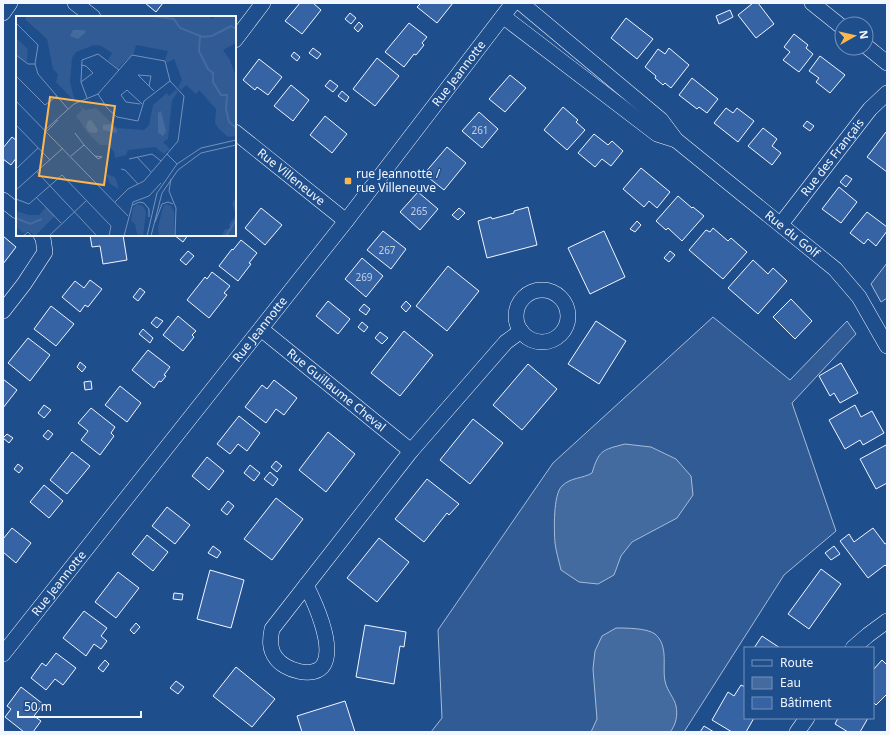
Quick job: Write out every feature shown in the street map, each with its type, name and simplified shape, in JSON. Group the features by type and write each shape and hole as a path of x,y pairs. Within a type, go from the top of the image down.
{"street":[{"path":"3,13 10,3"},
{"path":"75,3 92,16"},
{"path":"236,39 264,3"},
{"name":"Rue Jeannotte","path":"3,654 346,222 504,17 513,3"},
{"name":"Rue du Golf","path":"521,3 662,120 676,140 836,269 859,297 887,346"},
{"path":"812,3 834,21"},
{"name":"Rue du Golf","path":"504,17 656,134 676,140"},
{"path":"874,52 887,63"},
{"name":"Rue des Français","path":"781,224 870,109 887,93"},
{"name":"Rue Villeneuve","path":"236,133 346,222"},
{"path":"3,200 16,210"},
{"path":"3,311 24,284 45,252 42,236"},
{"name":"Rue Guillaume Cheval","path":"261,329 411,451"},
{"path":"306,585 314,599 325,634 327,648 324,665 316,671 305,672 295,671 281,664 275,658 271,648 270,639 272,629 306,585 411,451 506,342 521,331"},
{"path":"854,647 887,621"},
{"path":"798,732 805,719"}],"shaded area":[{"path":"887,263 887,298 881,302 871,284"},
{"path":"713,317 790,380 847,321 856,334 792,403 836,531 784,575 684,732 431,732 442,718 438,630 553,463"}],"water":[{"path":"625,444 651,447 676,459 691,476 693,495 677,518 632,542 621,556 614,575 598,584 579,582 561,570 557,553 554,522 559,490 565,483 592,473 599,455 602,452"},
{"path":"616,628 636,629 651,632 655,634 662,644 664,650 665,681 677,709 675,723 670,732 591,732 597,719 593,669 595,651 602,636"}],"building":[{"path":"145,3 163,3 156,12"},
{"path":"300,3 313,3 321,10 302,34 285,21"},
{"path":"421,3 453,3 437,23 417,7"},
{"path":"753,3 758,3 774,24 756,38 738,15"},
{"path":"730,10 733,17 719,24 716,16"},
{"path":"350,13 356,18 351,24 345,19"},
{"path":"626,18 653,39 637,59 611,38"},
{"path":"359,22 363,26 358,32 354,28"},
{"path":"409,23 427,37 422,43 424,45 416,55 414,54 404,67 385,52"},
{"path":"794,34 808,45 806,48 813,54 799,72 783,60 790,52 784,47"},
{"path":"313,48 321,54 317,59 309,53"},
{"path":"669,48 689,65 671,88 665,83 663,85 655,78 656,76 645,67 658,49 665,54"},
{"path":"294,52 300,57 297,61 291,56"},
{"path":"820,56 845,75 830,93 816,82 819,78 809,71"},
{"path":"377,58 399,76 375,106 353,89"},
{"path":"259,59 282,77 268,95 257,87 255,90 243,80"},
{"path":"510,75 526,88 505,112 489,99"},
{"path":"692,78 718,99 707,113 699,107 697,109 679,95"},
{"path":"330,80 338,86 333,92 325,86"},
{"path":"291,85 309,100 293,121 274,106"},
{"path":"342,91 349,97 346,102 338,96"},
{"path":"563,107 578,120 576,122 585,130 567,150 544,130"},
{"path":"726,108 733,113 737,108 754,121 738,142 714,123"},
{"path":"479,112 498,129 482,148 462,131"},
{"path":"325,116 347,134 332,153 310,135"},
{"path":"807,121 814,126 810,131 803,126"},
{"path":"763,128 777,139 772,146 781,153 772,165 748,146"},
{"path":"886,132 887,133 887,172 867,157"},
{"path":"594,134 608,145 612,141 623,151 611,166 602,159 595,167 578,153"},
{"path":"12,137 16,140 16,158 11,165 3,159 3,148"},
{"path":"447,147 466,163 444,190 424,174"},
{"path":"641,168 670,192 657,208 649,201 644,207 623,189"},
{"path":"846,175 852,179 846,187 840,182"},
{"path":"839,187 857,202 841,223 822,209"},
{"path":"418,192 438,209 420,230 400,212"},
{"path":"678,196 704,216 682,241 668,228 666,230 656,221"},
{"path":"528,207 537,245 487,258 478,221 514,213 514,211"},
{"path":"261,208 282,225 265,245 245,228"},
{"path":"459,208 465,213 458,220 452,215"},
{"path":"867,212 887,227 887,231 876,246 868,239 864,244 850,233"},
{"path":"637,221 641,225 635,232 630,229"},
{"path":"713,228 728,241 731,238 747,252 723,279 689,250 706,230 710,232"},
{"path":"383,231 406,249 391,269 367,250"},
{"path":"604,231 625,277 590,294 568,248"},
{"path":"3,236 16,247 3,264"},
{"path":"90,236 123,236 127,260 103,264 100,246 92,247"},
{"path":"175,236 187,236 183,242"},
{"path":"241,240 257,253 249,263 251,264 238,281 219,266"},
{"path":"188,251 194,256 186,265 180,260"},
{"path":"670,251 675,255 669,262 664,258"},
{"path":"362,258 383,276 366,297 345,279"},
{"path":"753,260 768,274 773,268 787,281 758,314 728,288"},
{"path":"448,266 479,291 447,331 416,306"},
{"path":"212,272 230,286 224,293 227,295 209,318 187,300 205,277 207,279"},
{"path":"90,280 102,289 88,307 85,305 80,312 62,297 75,281 84,288"},
{"path":"140,288 145,292 138,301 133,297"},
{"path":"791,299 812,321 795,339 773,317"},
{"path":"328,301 350,319 338,334 316,316"},
{"path":"406,301 411,306 406,312 401,307"},
{"path":"364,304 370,309 366,315 359,310"},
{"path":"51,306 74,324 56,346 34,329"},
{"path":"178,316 196,331 192,335 194,337 183,351 163,335"},
{"path":"156,317 163,321 157,328 151,323"},
{"path":"596,321 626,341 599,384 568,364"},
{"path":"362,322 368,327 364,332 358,327"},
{"path":"143,329 153,338 150,343 139,334"},
{"path":"404,331 433,355 400,396 371,373"},
{"path":"380,332 388,338 382,344 375,338"},
{"path":"28,338 50,355 30,381 8,363"},
{"path":"148,350 170,367 164,375 166,376 161,382 159,381 154,388 132,370"},
{"path":"80,362 86,367 82,372 77,367"},
{"path":"841,363 858,393 840,403 834,393 830,396 819,376"},
{"path":"528,364 557,389 522,430 493,405"},
{"path":"3,379 17,390 3,408"},
{"path":"274,380 297,398 284,415 276,409 266,423 245,407 262,385 267,389"},
{"path":"91,381 92,389 85,390 84,382"},
{"path":"120,386 141,403 127,422 105,405"},
{"path":"44,405 51,410 44,418 38,413"},
{"path":"855,405 861,417 872,411 884,433 863,445 860,440 845,449 829,420"},
{"path":"91,408 115,427 111,433 114,436 100,455 81,440 88,431 78,423"},
{"path":"239,416 260,433 247,451 238,444 230,454 217,444"},
{"path":"473,419 503,443 470,484 440,460"},
{"path":"48,430 53,434 48,440 43,436"},
{"path":"328,432 355,454 326,492 299,470"},
{"path":"7,434 13,438 9,443 3,438"},
{"path":"886,445 887,483 876,489 860,459"},
{"path":"72,452 90,466 67,494 50,480"},
{"path":"207,457 224,471 209,490 192,476"},
{"path":"276,461 282,466 277,472 271,467"},
{"path":"18,464 23,468 19,473 14,469"},
{"path":"250,465 260,473 254,481 244,473"},
{"path":"270,472 278,479 273,486 264,479"},
{"path":"427,479 459,504 449,515 447,513 424,542 395,519"},
{"path":"44,485 63,501 49,518 30,502"},
{"path":"276,498 303,519 272,560 244,539"},
{"path":"228,501 234,506 227,515 221,510"},
{"path":"167,507 190,525 175,544 152,526"},
{"path":"12,528 31,543 16,563 3,552 3,539"},
{"path":"873,528 885,544 887,543 887,567 885,565 868,578 840,541 849,534 854,542"},
{"path":"147,535 168,552 153,571 132,554"},
{"path":"379,538 409,562 377,602 347,578"},
{"path":"213,546 221,552 217,558 208,553"},
{"path":"834,546 840,554 831,560 825,553"},
{"path":"821,569 841,584 809,629 788,614"},
{"path":"210,570 244,580 231,628 197,619"},
{"path":"118,572 139,588 116,618 95,602"},
{"path":"174,593 183,594 182,600 173,599"},
{"path":"84,611 107,628 101,636 107,641 101,649 94,644 86,656 63,638"},
{"path":"136,623 140,627 134,634 130,630"},
{"path":"365,625 406,632 404,647 400,646 394,684 356,677"},
{"path":"762,636 778,647 755,647"},
{"path":"56,653 76,668 63,685 55,679 46,690 31,678 42,663 46,666"},
{"path":"105,660 109,664 103,672 98,668"},
{"path":"882,660 887,665 887,694 876,705 874,703 874,669"},
{"path":"236,667 275,699 252,727 213,696"},
{"path":"176,681 184,687 178,694 170,688"},
{"path":"741,685 744,686 744,719 753,719 746,732 732,732 712,720 728,692 734,696"},
{"path":"21,687 43,704 34,716 41,721 33,732 24,732 5,717 11,709 7,706"},
{"path":"345,701 355,732 302,732 297,716"},
{"path":"838,719 867,719 860,732 848,732 835,724"},
{"path":"704,726 714,732 700,732"}],"place":[{"name":"rue Jeannotte / rue Villeneuve","path":"348,181"}]}
